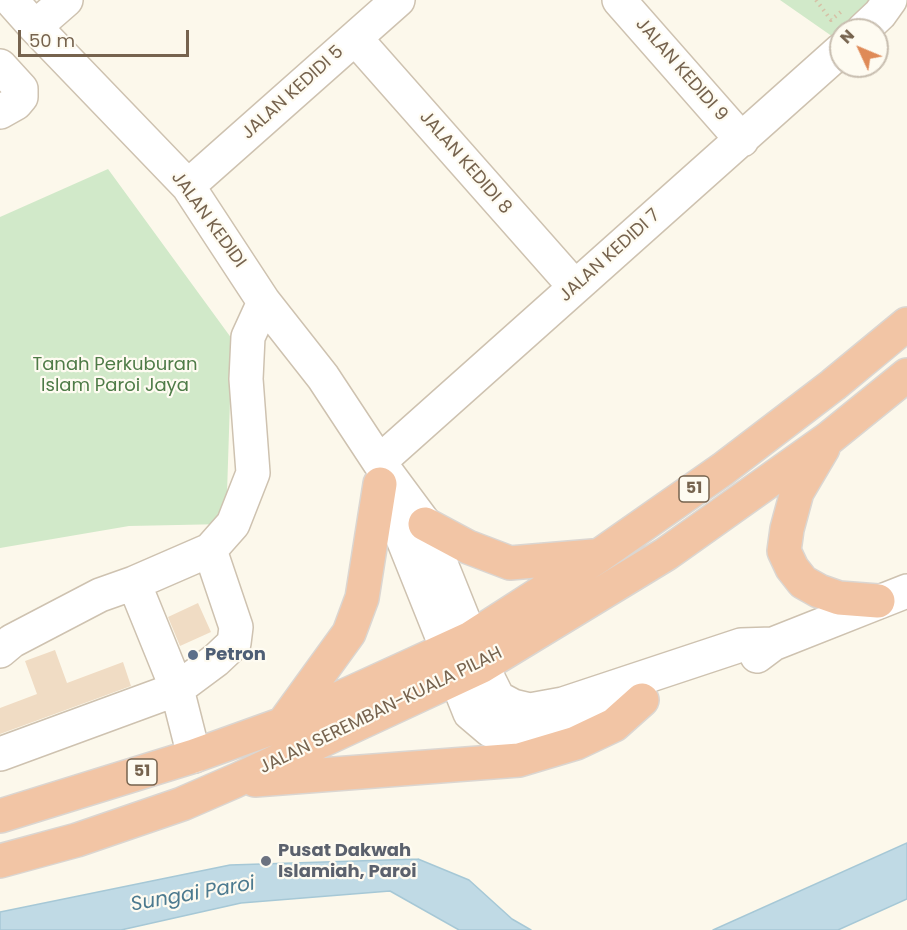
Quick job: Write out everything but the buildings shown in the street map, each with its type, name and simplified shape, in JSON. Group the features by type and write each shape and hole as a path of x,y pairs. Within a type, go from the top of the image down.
{"highway":[{"name":"JALAN SEREMBAN-KUALA PILAH","path":"0,816 194,756 464,658 600,555 723,469 833,385 907,324"},
{"name":"JALAN SEREMBAN-KUALA PILAH","path":"0,861 76,840 182,804 235,781 464,658 666,554 828,439 907,375"},
{"path":"828,439 797,492 787,529 784,551 792,568 803,582 819,591 839,598 893,596"},
{"path":"283,724 349,633 362,598 380,473"},
{"path":"424,524 468,547 510,563 600,555"},
{"path":"235,781 519,760 576,743 614,725 642,700"}],"street":[{"name":"JALAN KEDIDI","path":"11,0 188,186 264,302 323,377 380,473"},
{"path":"35,27 66,0"},
{"name":"JALAN KEDIDI 5","path":"188,186 398,0"},
{"name":"JALAN KEDIDI 9","path":"619,0 742,140"},
{"path":"855,18 880,14 890,0"},
{"name":"JALAN KEDIDI 8","path":"355,38 575,287"},
{"name":"JALAN KEDIDI 7","path":"380,473 575,287 829,61"},
{"path":"0,66 21,89 21,98 16,104 0,112"},
{"path":"0,651 12,641 100,594 134,583 210,550 233,524 253,472 246,379 248,337 264,302"},
{"path":"380,473 424,524 464,658 470,713 490,730 516,738 538,737 747,664 773,644 893,596"},
{"path":"380,473 464,658 498,698 513,706 530,710 564,704 741,645 773,644"},
{"path":"0,754 177,689 216,660 234,643 236,627 210,550"},
{"path":"134,583 177,689 194,756"}],"path":[{"path":"816,0 830,18"}],"green space":[{"path":"780,0 871,0 855,18 829,18 829,34"},
{"name":"Tanah Perkuburan Islam Paroi Jaya","path":"108,169 232,339 226,524 129,526 0,548 0,217"}],"water":[{"path":"907,843 907,899 838,930 713,930"},
{"name":"Sungai Paroi","path":"418,859 469,880 512,919 531,930 459,930 390,891 241,903 121,930 0,930 0,912 230,865"}],"place":[{"name":"Petron","path":"193,655"},
{"name":"Pusat Dakwah Islamiah, Paroi","path":"266,861"}]}
